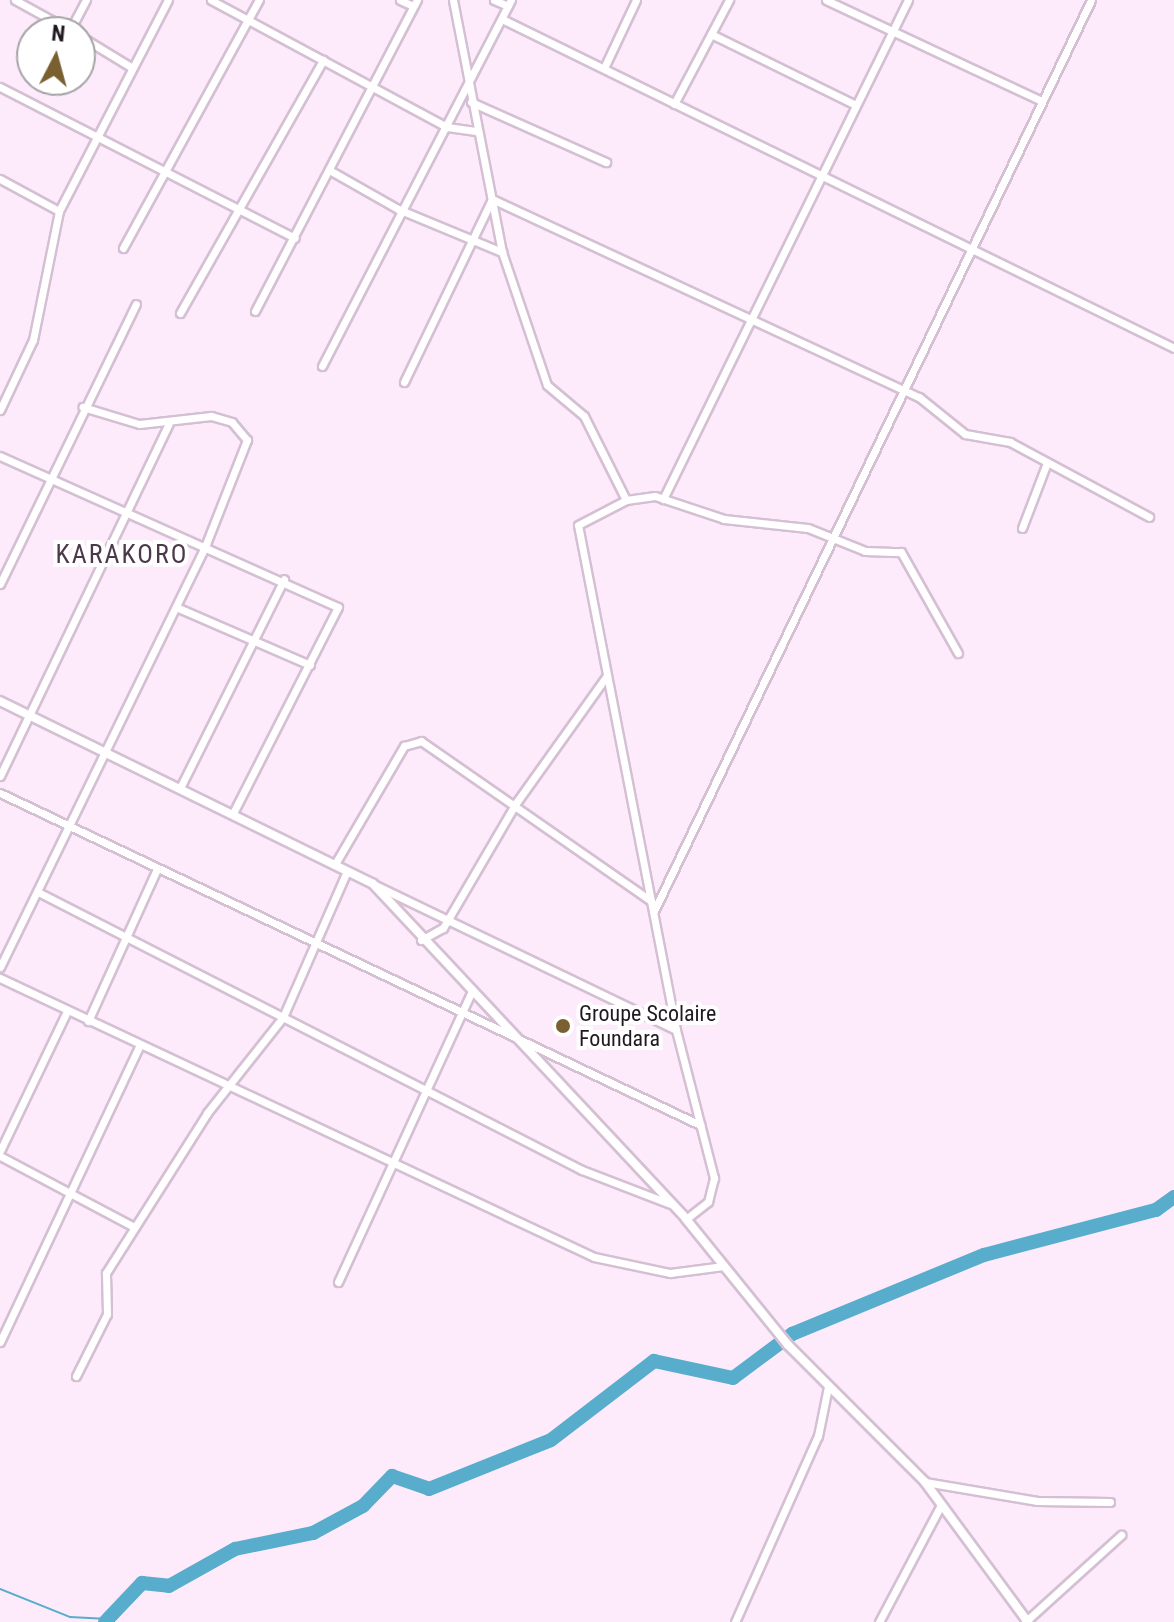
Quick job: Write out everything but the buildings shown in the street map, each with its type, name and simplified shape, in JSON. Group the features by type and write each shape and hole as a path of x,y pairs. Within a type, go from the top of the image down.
{"street":[{"path":"15,0 44,16"},
{"path":"0,410 33,340 59,211 93,136 168,0"},
{"path":"211,0 447,127 476,131"},
{"path":"123,248 259,0"},
{"path":"255,311 331,171 415,3 400,0"},
{"path":"453,0 476,131 502,252 547,385 584,416 626,500 623,508 583,518 575,536 676,1030 713,1191 686,1219"},
{"path":"322,366 398,209 447,127 510,3 494,0"},
{"path":"604,68 636,0"},
{"path":"674,104 729,0"},
{"path":"826,0 1039,100"},
{"path":"663,499 908,0"},
{"path":"653,913 898,390 1091,0"},
{"path":"502,19 823,173 968,252 1174,348"},
{"path":"711,34 856,105"},
{"path":"96,46 131,67"},
{"path":"180,313 323,60"},
{"path":"0,87 295,238"},
{"path":"471,102 606,162"},
{"path":"331,171 398,209 502,252"},
{"path":"0,179 59,211"},
{"path":"404,382 475,242 492,199"},
{"path":"492,199 898,390 965,434 1010,442 1046,465 1149,517"},
{"path":"0,584 83,407 136,304"},
{"path":"0,967 107,753 206,544 247,440 232,422 211,416 169,424 124,422 83,407"},
{"path":"0,776 169,424"},
{"path":"0,456 130,510 284,579 338,607 233,813"},
{"path":"1022,528 1046,465"},
{"path":"626,500 663,499 724,519 832,535 865,551 901,552 958,653"},
{"path":"181,786 284,579"},
{"path":"176,607 253,643 310,665"},
{"path":"421,940 449,917 516,803 606,677"},
{"path":"0,701 181,786 373,884 449,917 676,1030"},
{"path":"335,864 412,740 516,803 651,901"},
{"path":"0,793 529,1048 700,1125"},
{"path":"88,1021 157,869"},
{"path":"76,1376 107,1314 106,1273 232,1083 283,1017 318,946 347,871"},
{"path":"373,884 421,940 529,1048 686,1219 785,1342 925,1482 1027,1621 1121,1535"},
{"path":"38,892 582,1170 673,1205"},
{"path":"0,978 140,1045 232,1083 594,1257 670,1273 724,1266"},
{"path":"338,1282 396,1163 472,990"},
{"path":"67,1011 0,1153 134,1227"},
{"path":"0,1342 140,1045"},
{"path":"735,1622 818,1436 828,1387"},
{"path":"925,1482 1053,1503 1110,1502"},
{"path":"879,1622 941,1505"}],"waterway":[{"path":"105,1622 142,1583 169,1586 235,1549 313,1533 363,1506 392,1476 429,1489 551,1440 654,1361 733,1378 792,1334 984,1255 1156,1210 1174,1197"},
{"path":"0,1589 70,1617 108,1619"}],"place":[{"name":"Groupe Scolaire Foundara","path":"563,1026"}],"district":[{"name":"KARAKORO","path":"122,555"}]}
